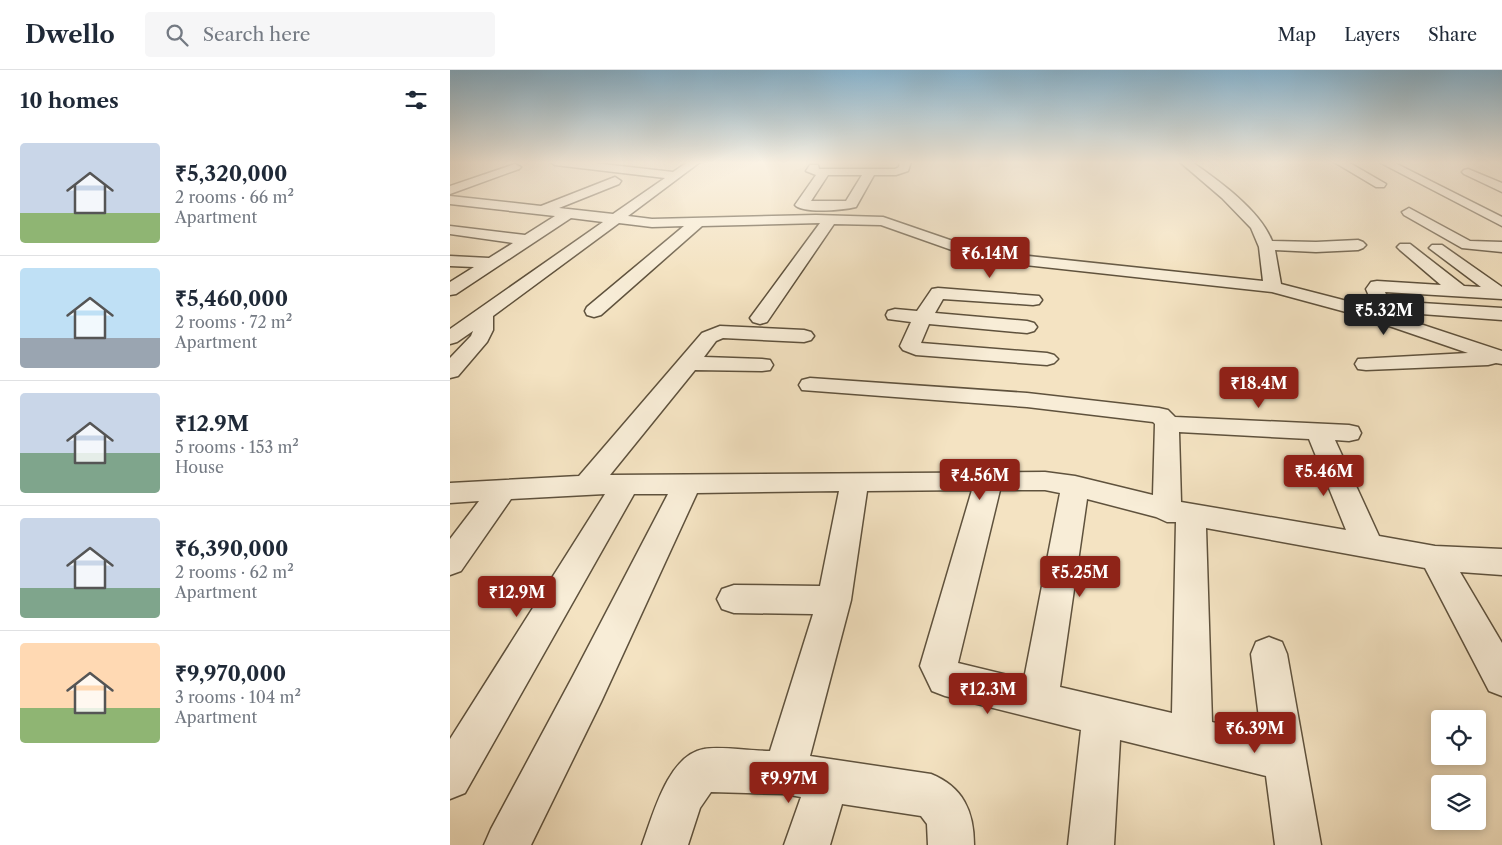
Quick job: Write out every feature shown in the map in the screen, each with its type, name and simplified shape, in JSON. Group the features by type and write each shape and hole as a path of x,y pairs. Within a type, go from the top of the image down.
{"street":[{"path":"543,210 572,198"},
{"path":"450,338 644,198"},
{"path":"804,198 801,204 823,215"},
{"path":"760,318 823,215 851,204 854,198"},
{"path":"1227,198 1251,219 1262,233 1273,287"},
{"path":"1454,198 1502,222"},
{"path":"1480,198 1493,204"},
{"path":"450,200 652,222 698,222 823,215 889,222 980,255 1036,280"},
{"path":"1459,201 1493,204"},
{"path":"1410,212 1467,246 1499,248"},
{"path":"450,291 568,213"},
{"path":"594,311 698,222"},
{"path":"454,233 487,234 528,240"},
{"path":"1478,233 1499,248"},
{"path":"450,254 487,234"},
{"path":"1265,245 1316,247 1328,244 1358,245"},
{"path":"1405,247 1460,292"},
{"path":"1437,248 1501,294"},
{"path":"968,281 980,255"},
{"path":"450,261 492,263"},
{"path":"1474,262 1502,261"},
{"path":"1020,357 1036,280"},
{"path":"1048,359 912,348 910,346 922,318 938,293 968,281 1036,280 1273,287 1385,313 1502,358"},
{"path":"1385,313 1375,289 1377,286 1501,294"},
{"path":"450,291 510,293"},
{"path":"450,370 480,338 483,330 484,313"},
{"path":"1385,313 1502,314"},
{"path":"895,315 1027,327"},
{"path":"587,485 689,363 708,337 715,333 804,336"},
{"path":"1366,364 1502,358"},
{"path":"689,363 762,365"},
{"path":"810,385 1027,400 1151,412 1164,418 1167,424 1179,513 1192,738"},
{"path":"1167,424 1349,433"},
{"path":"1319,433 1368,545"},
{"path":"989,480 943,652 940,666 941,673 945,678 1284,760"},
{"path":"450,493 626,484 854,483 989,480 1045,482 1074,486 1179,513 1435,558 1502,562"},
{"path":"784,773 834,600 854,483"},
{"path":"450,778 626,484"},
{"path":"507,845 588,688 687,484"},
{"path":"1038,701 1074,486"},
{"path":"450,562 503,490"},
{"path":"1435,558 1502,678"},
{"path":"734,598 834,600"},
{"path":"1269,654 1298,845"},
{"path":"1091,845 1102,716"},
{"path":"664,845 689,785 698,773 704,770 784,773 931,796 942,805 949,816 951,845"},
{"path":"807,845 828,780"}]}
